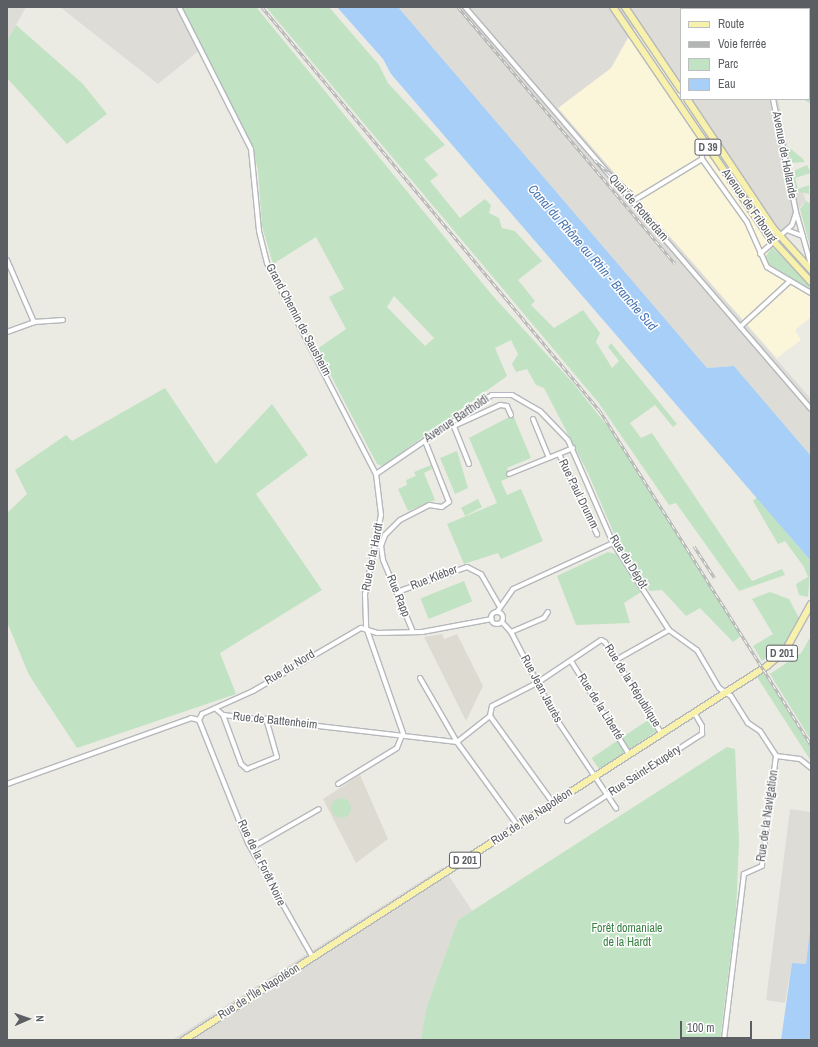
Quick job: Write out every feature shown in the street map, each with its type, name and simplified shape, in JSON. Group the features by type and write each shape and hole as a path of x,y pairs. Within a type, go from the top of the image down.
{"main road":[{"name":"Avenue de Fribourg","path":"613,7 773,242 811,282"},
{"path":"625,7 680,89"},
{"name":"Avenue de Fribourg","path":"688,100 780,237 811,270"},
{"name":"Rue de l'Île Napoléon","path":"184,1040 758,671 785,651 811,604"}],"street":[{"name":"Grand Chemin de Sausheim","path":"179,7 251,150 259,231 268,263 376,474"},
{"name":"Quai de Rotterdam","path":"465,7 811,409"},
{"name":"Avenue de Hollande","path":"773,100 796,212 811,265"},
{"path":"701,137 702,159 747,222 767,267 811,293"},
{"path":"633,201 702,159"},
{"path":"787,167 792,166"},
{"name":"Avenue de Hollande","path":"760,254 787,230 796,212"},
{"path":"787,230 803,236"},
{"path":"7,260 34,322"},
{"path":"740,327 790,281"},
{"path":"7,332 34,322 64,320"},
{"name":"Avenue Bartholdi","path":"376,474 453,424 482,402 502,393 524,401 561,430 572,448"},
{"path":"482,402 485,411"},
{"path":"469,464 453,424 504,404 510,414"},
{"path":"533,419 549,458"},
{"name":"Rue Rapp","path":"413,632 381,550 385,535 400,520 428,505 442,507 449,502 425,441"},
{"path":"508,474 572,448"},
{"name":"Rue du Dépôt","path":"572,448 613,543 669,630"},
{"name":"Rue Paul Drumm","path":"559,454 597,534"},
{"name":"Rue de la Hardt","path":"376,474 381,515 365,594 366,627 402,730 401,737"},
{"path":"366,627 377,633 413,632 492,619 497,612 499,605 512,588 613,543"},
{"name":"Rue Kléber","path":"397,592 467,567 481,574 499,605"},
{"name":"Rue Jean Jaurès","path":"497,612 503,615 502,622 511,632 555,717 597,775 616,808"},
{"path":"511,632 544,618 548,612"},
{"path":"492,619 495,623 502,622"},
{"name":"Rue du Nord","path":"215,708 253,691 366,627"},
{"path":"616,660 669,630"},
{"name":"Rue de la Navigation","path":"669,630 697,650 748,723 760,731 776,756 762,866 744,874 724,1040"},
{"path":"370,641 377,633"},
{"name":"Rue de la République","path":"571,661 601,640 616,660 661,733"},
{"path":"457,742 490,716 492,706 537,683 571,661"},
{"name":"Rue de la Liberté","path":"571,661 630,754"},
{"path":"420,678 457,742 518,826"},
{"path":"7,784 191,718 199,720 215,708"},
{"name":"Rue de Battenheim","path":"215,708 223,715 266,719 401,737 457,742"},
{"name":"Rue Saint-Exupéry","path":"567,821 702,734 702,726 694,712"},
{"path":"223,715 241,764 247,769 277,757 266,719"},
{"path":"490,716 553,803"},
{"name":"Rue de la Forêt Noire","path":"199,720 251,848 313,958"},
{"path":"338,784 397,748 401,737"},
{"path":"776,756 800,759 811,768"},
{"path":"251,848 319,809"}],"shaded area":[{"path":"7,7 26,7 7,41"},
{"path":"60,7 181,7 201,49 158,84"},
{"path":"398,7 785,7 680,8 680,95 634,27 611,68 558,108 811,399 811,456 734,366 707,368"},
{"path":"785,7 811,7 810,32 810,8"},
{"path":"634,27 680,95 680,100 683,100 779,241 767,253 767,263 811,291 811,317 795,330 801,340 777,358 557,109 611,68"},
{"path":"684,100 778,100 796,191 803,192 806,201 800,207 793,230 779,241"},
{"path":"442,634 444,639 457,634 483,686 466,721 424,637"},
{"path":"360,775 388,839 356,863 323,799"},
{"path":"790,809 811,812 811,921 806,964 792,963 785,1003 766,1000"},
{"path":"443,867 473,912 458,920 426,1008 421,1040 172,1040"}],"green space":[{"path":"181,7 256,7 492,295 573,383 612,432 741,636 733,642 700,608 686,616 662,590 650,591 616,538 588,473 544,388 536,385 527,369 516,372 512,364 518,354 511,340 495,348 507,376 383,466 377,464 317,349 346,329 329,297 344,289 316,237 273,264 262,226 258,171 252,145","holes":["394,296 434,338 425,346 387,307"]},
{"path":"266,7 329,7 379,65 388,83 445,145 424,159 438,175 430,181 460,218 485,199 491,205 489,213 499,218 502,228 515,231 542,261 518,280 535,301 531,305 554,328 583,310 600,333 596,342 612,368 619,361 608,347 611,343 677,424 673,427 655,405 630,423 641,438 652,433 752,581 782,569 785,575 739,591 676,503 669,505 598,402"},
{"path":"16,25 83,84 107,114 67,144 7,78 7,41"},
{"path":"810,53 811,53 811,104 805,100 810,100"},
{"path":"787,146 802,158 805,162 791,163"},
{"path":"807,165 811,173 795,178 798,189 809,185 809,194 796,191 793,176 793,171"},
{"path":"806,201 811,204 811,250 800,209"},
{"path":"772,247 811,286 811,291 767,263 766,256"},
{"path":"165,388 216,464 272,404 308,455 256,494 322,590 220,653 236,694 77,748 29,675 7,622 7,513 27,494 15,470 66,435 72,441"},
{"path":"513,415 531,458 507,468 511,477 501,481 507,495 521,489 543,541 501,559 498,553 464,564 447,524 497,503 469,438"},
{"path":"457,451 468,488 455,494 440,458"},
{"path":"431,465 432,469 424,473 435,500 408,511 398,489 407,485 406,480 416,476 414,472"},
{"path":"757,497 811,561 808,597 799,595 796,584 808,577 804,567 785,541 778,544 753,501"},
{"path":"478,499 482,507 465,516 461,508"},
{"path":"608,552 616,554 641,592 624,603 630,623 576,625 557,576"},
{"path":"464,581 472,601 429,619 420,599"},
{"path":"770,592 789,599 799,618 786,642 762,661 753,646 773,634 752,599"},
{"path":"811,636 811,740 770,674 801,653"},
{"path":"764,673 811,748 811,761 757,677"},
{"path":"648,720 656,732 599,770 592,758"},
{"name":"Forêt domaniale de la Hardt","path":"727,747 735,749 739,841 736,912 720,1040 421,1040 426,1008 458,920"},
{"path":"341,798 348,801 351,808 348,815 341,818 334,815 331,808 334,801"}],"water":[{"name":"Canal du Rhône au Rhin - Branche Sud","path":"337,7 398,7 707,368 734,366 811,456 811,561 391,74 383,59"},
{"path":"811,921 811,1040 781,1040 792,963 806,964"}],"railway":[{"path":"262,7 600,411 811,745"},
{"path":"458,7 675,264"},
{"path":"594,160 634,194"},
{"path":"694,546 715,578"}]}
